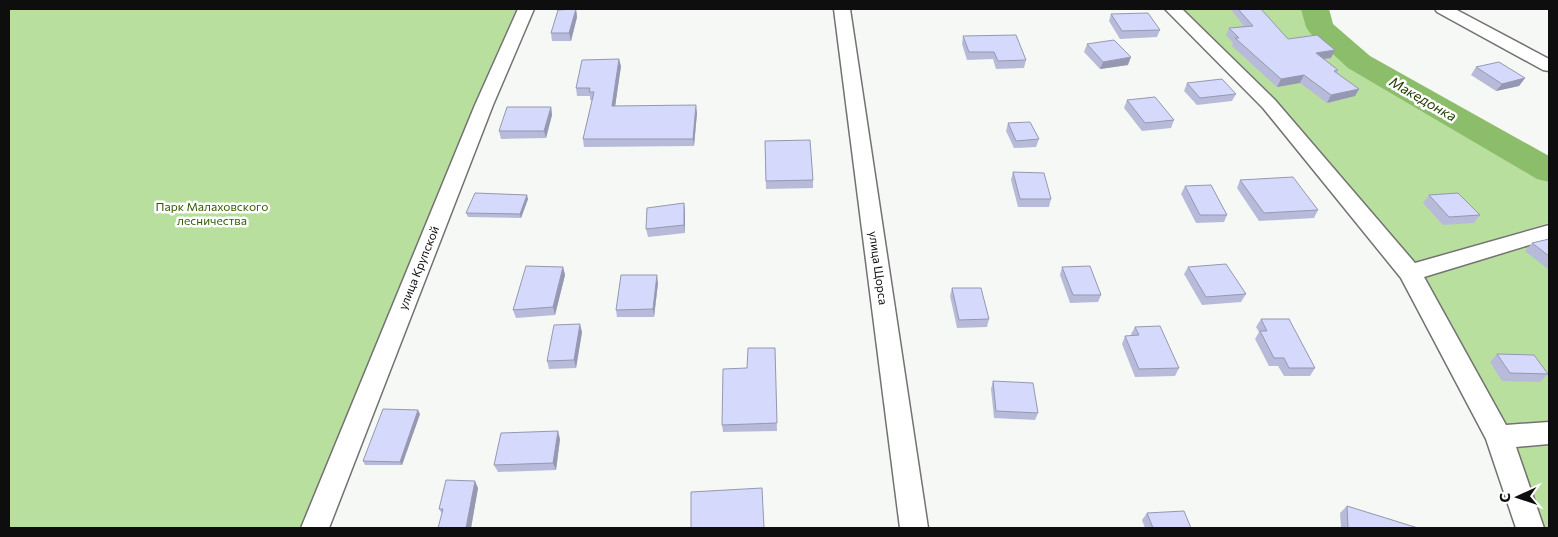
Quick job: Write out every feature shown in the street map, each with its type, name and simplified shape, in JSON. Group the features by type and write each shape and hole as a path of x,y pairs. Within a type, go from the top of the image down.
{"street":[{"name":"улица Крупской","path":"314,528 484,105 526,9"},
{"name":"улица Щорса","path":"842,9 914,528"},
{"path":"1173,9 1270,104 1410,273 1499,437 1530,528"},
{"path":"1443,9 1549,66"},
{"path":"1410,273 1549,232"},
{"path":"1499,437 1549,432"}],"green space":[{"name":"Парк Малаховского лесничества","path":"9,9 517,9 301,528 9,528"},
{"path":"1181,9 1309,9 1316,27 1353,64 1549,181 1549,223 1411,266 1275,103"},
{"path":"1549,238 1549,427 1502,430 1418,277"},
{"path":"1549,441 1549,528 1540,528 1509,443"}],"building":[{"path":"576,9 569,33 551,33 558,10"},
{"path":"1238,9 1261,9 1288,39 1317,35 1335,50 1316,53 1338,70 1334,71 1359,89 1331,95 1304,75 1281,79 1235,38 1239,38 1229,28 1253,26"},
{"path":"1148,13 1160,30 1122,31 1111,14"},
{"path":"1016,35 1026,60 998,61 994,52 969,52 963,36"},
{"path":"1114,40 1131,57 1103,62 1087,44"},
{"path":"619,59 612,106 696,105 693,139 583,139 594,92 589,92 590,88 576,88 582,60"},
{"path":"1499,62 1525,78 1502,84 1476,67"},
{"path":"1222,79 1236,94 1200,98 1187,83"},
{"path":"1155,97 1174,120 1145,123 1127,100"},
{"path":"507,107 551,107 544,131 499,131"},
{"path":"1030,122 1039,139 1016,141 1008,123"},
{"path":"810,140 813,180 766,181 765,141"},
{"path":"1013,172 1044,173 1051,199 1020,199"},
{"path":"1293,177 1318,210 1264,213 1240,180"},
{"path":"1211,185 1227,215 1200,215 1185,186"},
{"path":"475,193 527,195 520,214 466,213"},
{"path":"1458,193 1480,215 1449,217 1429,195"},
{"path":"684,203 684,225 646,229 647,208"},
{"path":"1549,239 1549,256 1532,243"},
{"path":"1226,264 1246,294 1206,297 1188,267"},
{"path":"526,266 563,267 553,307 513,310"},
{"path":"1090,266 1101,295 1073,295 1062,267"},
{"path":"621,275 657,275 653,309 616,310"},
{"path":"952,288 981,288 989,319 959,320"},
{"path":"1261,319 1289,319 1315,368 1289,368 1284,358 1274,358 1260,331 1267,331"},
{"path":"580,324 574,360 547,361 554,325"},
{"path":"1160,326 1179,368 1139,369 1125,336 1139,335 1135,327"},
{"path":"748,348 775,348 777,423 722,425 723,369 747,368"},
{"path":"1497,354 1534,355 1548,374 1510,373"},
{"path":"993,381 1033,383 1038,413 996,411"},
{"path":"383,409 418,410 400,462 363,461"},
{"path":"558,431 553,463 494,465 501,433"},
{"path":"446,480 475,481 466,528 438,528 443,509 439,509"},
{"path":"762,488 764,528 691,528 691,492"},
{"path":"1347,506 1418,528 1348,528"},
{"path":"1184,511 1191,528 1153,528 1147,513"}],"waterway":[{"name":"Македонка","path":"1315,9 1320,27 1359,62 1549,171"}]}
